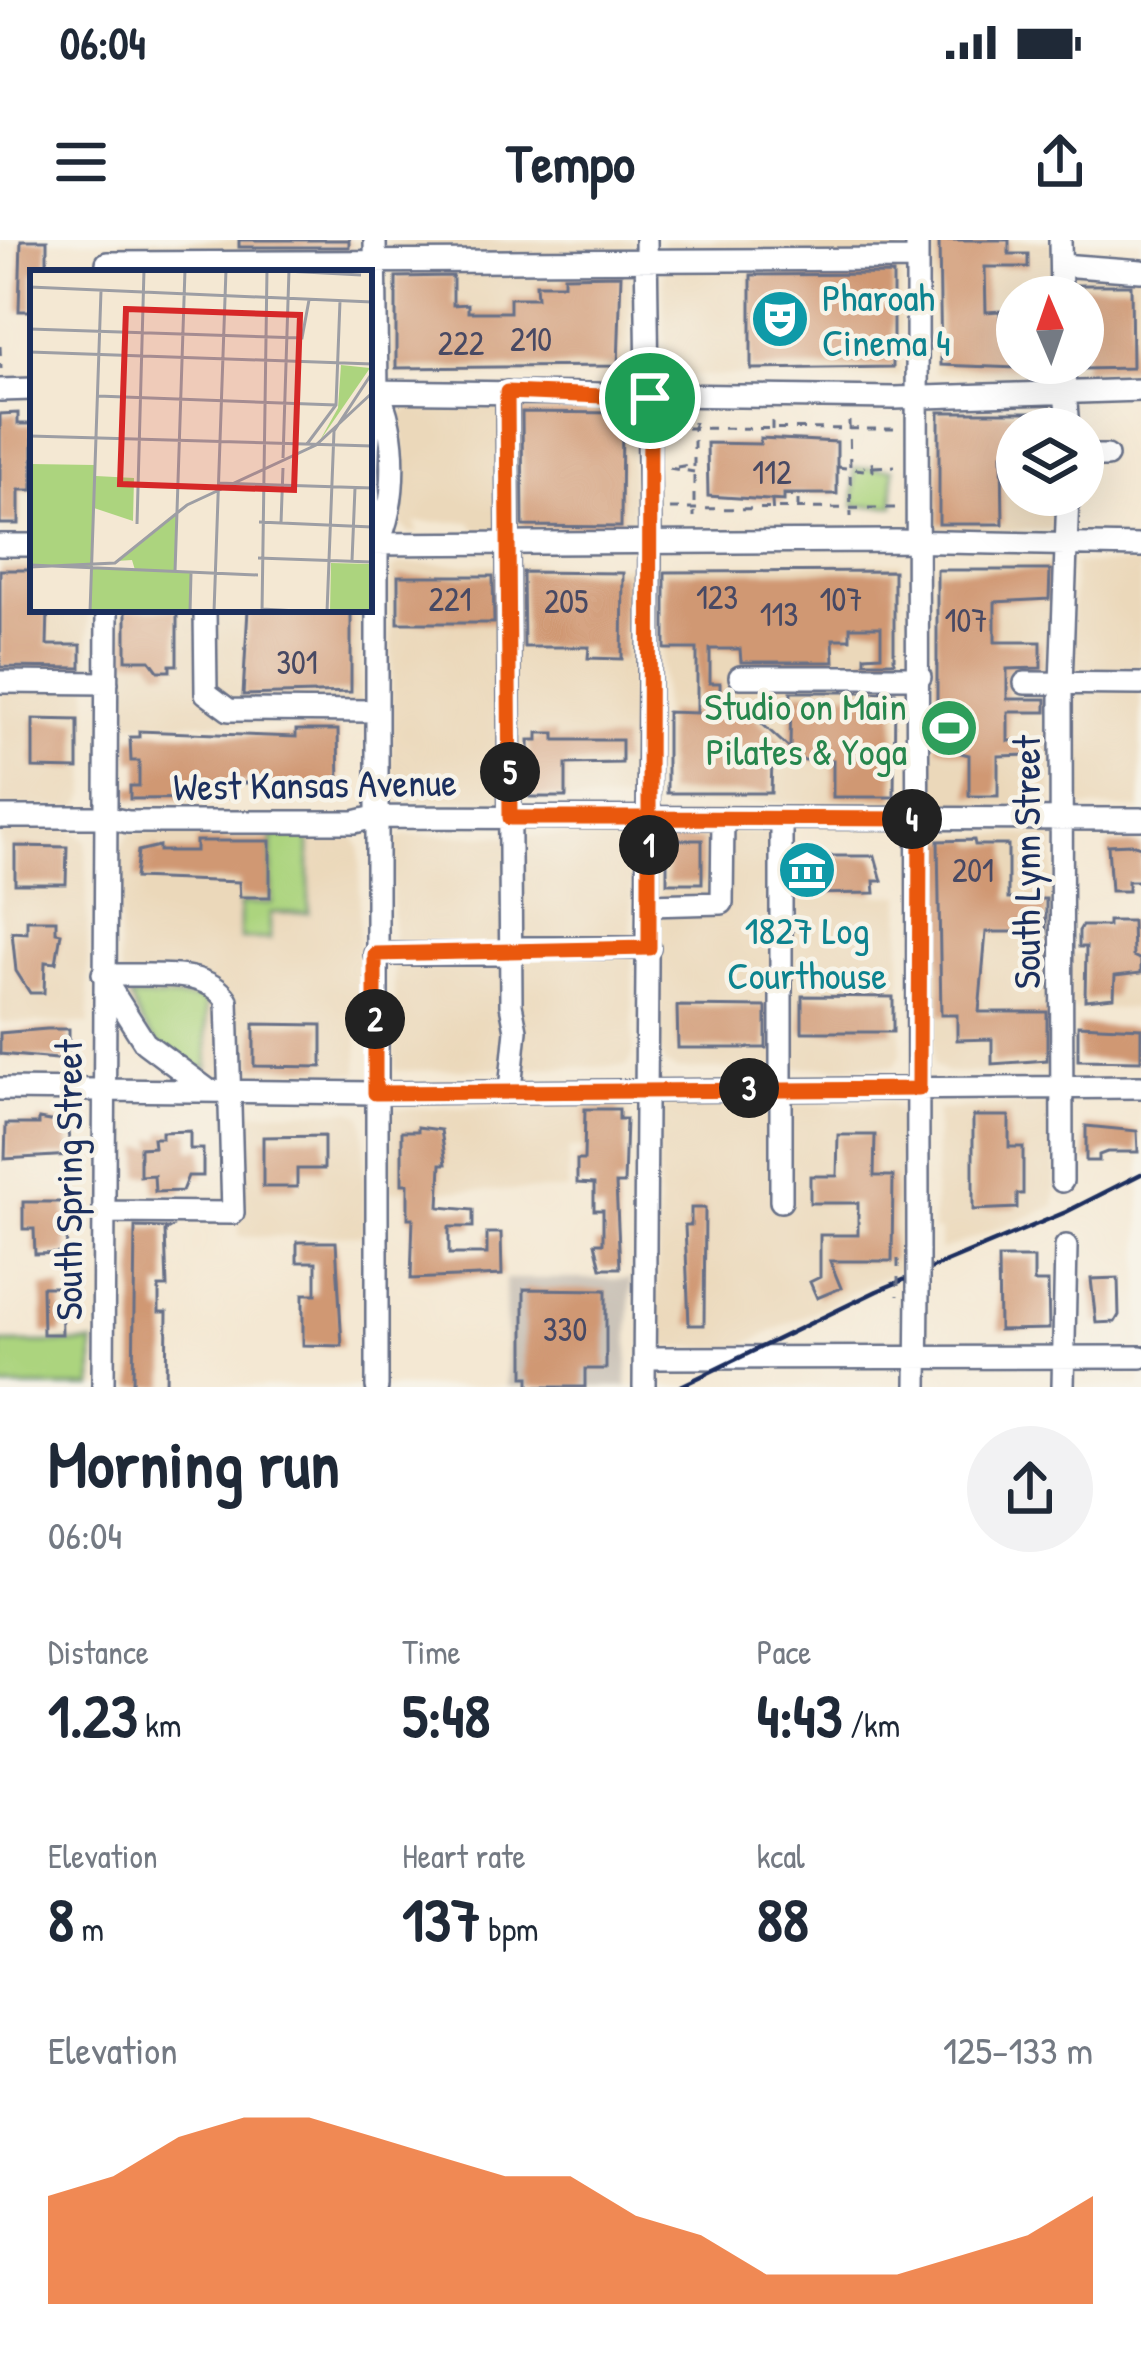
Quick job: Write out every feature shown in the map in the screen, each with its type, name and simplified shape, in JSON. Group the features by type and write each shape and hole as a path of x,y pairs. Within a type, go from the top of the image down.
{"street":[{"path":"1060,240 1060,276"},
{"path":"107,259 375,251 917,249 919,1089 908,1255 916,1387"},
{"path":"644,1387 650,542 646,250"},
{"path":"375,251 373,391 650,398 1141,390"},
{"path":"1060,266 1141,271"},
{"path":"1064,384 1066,408"},
{"path":"0,390 30,389"},
{"path":"507,392 510,951 516,1030 511,1090"},
{"name":"South Lynn Street","path":"1062,1180 1061,684 1067,516"},
{"path":"377,1387 373,544 919,542 1028,536 1066,543 1141,546"},
{"path":"0,545 30,544"},
{"name":"South Spring Street","path":"103,1387 107,612"},
{"path":"206,612 206,693 229,710 375,711"},
{"path":"740,677 920,677"},
{"path":"0,682 107,683"},
{"path":"1025,683 1141,684"},
{"name":"West Kansas Avenue","path":"0,817 105,817 128,822 375,817 1141,819"},
{"path":"649,905 722,904 723,818"},
{"path":"781,1201 782,819"},
{"path":"375,954 649,948"},
{"path":"104,974 181,977 218,985 227,1000 220,1090 232,1213 104,1212"},
{"name":"South Spring Street","path":"104,974 119,1010 145,1042 220,1090"},
{"path":"0,1089 375,1093 1141,1087"},
{"path":"1063,1387 1066,1246"},
{"path":"645,1358 1141,1357"}],"path":[{"path":"0,346 1,371"},
{"path":"772,421 772,438"},
{"path":"849,421 850,517"},
{"path":"694,425 694,518"},
{"path":"668,428 895,429"},
{"path":"837,467 872,462 873,467 895,466"},
{"path":"669,468 703,468"},
{"path":"784,496 798,496 798,508"},
{"path":"772,501 773,517"},
{"path":"670,509 896,508"},
{"path":"908,1255 908,1292"}],"shaded area":[{"path":"121,240 360,240 360,270 121,270"},
{"path":"387,240 638,240 631,250 628,370 622,375 396,375 391,370"},
{"path":"662,240 901,240 900,376 666,376"},
{"path":"931,240 1053,240 1054,276 996,276 996,374 934,373"},
{"path":"1070,254 1141,259 1141,375 1104,373 1104,276 1071,276"},
{"path":"411,406 631,408 632,530 478,533 470,522 415,522 418,532 409,533 399,522 399,466 406,458 399,417"},
{"path":"934,407 1056,408 996,408 996,516 1053,516 1051,530 935,531"},
{"path":"0,563 30,563 30,612 89,612 87,793 79,807 0,809"},
{"path":"901,563 899,803 663,803 661,565"},
{"path":"936,563 1054,564 1052,808 944,806 932,799"},
{"path":"1141,563 1141,679 1071,679 1074,564"},
{"path":"400,564 630,566 631,801 392,800 391,570"},
{"path":"121,612 360,612 360,723 120,723"},
{"path":"1141,688 1141,809 1071,807 1071,691"},
{"path":"0,827 69,828 86,840 89,1024 0,1022"},
{"path":"130,832 354,835 360,848 358,1073 241,1081 205,1076 188,1070 128,1009 119,962 120,848"},
{"path":"671,832 776,832 777,895 901,895 901,1055 895,1066 677,1070 664,1064 660,1052 660,841"},
{"path":"941,835 1054,835 1052,1073 947,1073 934,1065 933,840"},
{"path":"631,837 633,1055 627,1066 395,1071 392,851 397,838"},
{"path":"1070,954 1141,954 1141,1009 1069,1008"},
{"path":"1055,1103 1055,1206 940,1251 940,1231 933,1230 937,1110"},
{"path":"621,1104 628,1109 630,1149 568,1149 568,1190 389,1191 388,1116 394,1109"},
{"path":"890,1104 901,1113 901,1269 738,1348 668,1347 657,1339 659,1110 668,1105"},
{"path":"351,1110 362,1116 364,1126 365,1235 239,1237 240,1113"},
{"path":"505,1279 631,1279 627,1387 507,1387"}],"green space":[{"path":"854,469 893,469 894,506 854,506"},
{"path":"272,835 309,838 309,913 270,913 270,939 240,939 240,904 272,903"},
{"path":"130,997 205,999 208,1068 182,1061 159,1044"},
{"path":"0,1343 93,1343 93,1387 0,1387"}],"building":[{"path":"21,240 47,240 47,270 30,270 30,311 19,311"},
{"path":"239,240 349,240 349,247 239,247"},
{"path":"939,240 1009,240 1009,254 1028,254 1028,267 985,267 986,312 996,311 996,367 941,365"},
{"path":"893,274 893,367 751,369 751,275"},
{"path":"621,275 618,366 396,368 396,277 453,276 453,305 468,304 468,312 510,312 510,298 537,298 536,284 564,284 564,276"},
{"path":"1104,285 1131,285 1132,368 1104,369"},
{"path":"522,412 622,413 621,527 523,526"},
{"path":"939,412 996,412 996,516 1003,516 1003,524 939,524"},
{"path":"18,413 18,424 30,424 30,490 19,490 19,524 0,524 0,414"},
{"path":"760,438 837,442 837,494 784,494 784,501 708,496 707,443 760,444"},
{"path":"0,570 30,570 30,612 48,612 47,645 81,645 81,668 0,667"},
{"path":"937,570 1050,570 1049,599 995,602 995,642 1041,642 1041,668 1007,669 1007,699 1046,699 1046,712 1008,712 1008,741 1029,741 1029,755 998,756 998,796 969,796 969,755 937,747"},
{"path":"894,571 894,662 865,662 865,656 881,655 881,627 850,627 850,639 833,639 834,662 741,662 740,649 710,649 710,683 720,683 720,713 750,713 790,749 791,692 895,692 894,797 833,797 833,760 772,760 771,793 667,793 667,712 697,713 697,649 665,649 665,572"},
{"path":"523,572 623,573 622,659 588,658 589,647 524,647"},
{"path":"398,576 493,576 494,623 398,623"},
{"path":"126,612 177,612 177,665 170,665 170,671 158,671 150,660 126,660"},
{"path":"248,612 351,612 351,692 243,695"},
{"path":"33,719 78,720 78,769 33,768"},
{"path":"296,730 338,730 339,790 270,794 269,783 233,783 233,798 130,799 130,786 139,786 139,761 131,761 130,737 139,737 139,731 296,737"},
{"path":"538,733 555,733 555,740 622,740 622,763 566,764 566,797 530,797 529,740 538,740"},
{"path":"667,840 702,840 702,883 667,883"},
{"path":"974,840 975,845 1008,845 1008,899 1046,899 1046,932 986,932 979,1012 1047,1012 1047,1060 992,1064 992,1039 957,1040 957,1015 941,1015 938,841"},
{"path":"196,841 270,841 270,897 240,897 239,882 135,878 138,851 159,846 159,851 196,851"},
{"path":"1108,845 1141,847 1141,881 1128,881 1128,891 1111,891"},
{"path":"15,846 67,847 66,884 15,884"},
{"path":"875,856 882,881 874,881 875,893 803,894 796,860"},
{"path":"27,920 56,920 56,932 61,933 56,963 45,962 44,993 30,993 16,971 12,932 27,933"},
{"path":"1108,921 1132,921 1133,956 1141,960 1141,973 1115,976 1114,997 1085,1000 1086,947 1079,947 1079,931 1082,926 1108,926"},
{"path":"802,996 893,997 893,1032 802,1032"},
{"path":"677,1006 766,1007 766,1048 678,1048"},
{"path":"254,1024 322,1025 322,1067 254,1066"},
{"path":"1078,1025 1141,1028 1141,1061 1078,1060"},
{"path":"69,1029 69,1060 0,1054 0,1033"},
{"path":"585,1109 619,1109 619,1119 626,1119 624,1184 616,1184 620,1268 601,1268 595,1243 603,1243 603,1210 594,1210 594,1184 577,1183 577,1160 584,1160"},
{"path":"973,1116 1009,1116 1009,1147 1023,1147 1023,1194 1017,1194 1017,1208 973,1210"},
{"path":"39,1119 67,1124 71,1155 5,1159 6,1124 39,1124"},
{"path":"1086,1126 1137,1131 1138,1152 1107,1152 1099,1155 1099,1161 1086,1161"},
{"path":"418,1127 441,1130 446,1164 441,1164 439,1207 473,1210 473,1227 449,1227 449,1254 487,1254 487,1233 501,1233 502,1275 411,1279 413,1218 408,1218 408,1184 402,1184 402,1131 418,1131"},
{"path":"190,1131 190,1149 203,1149 203,1176 188,1176 182,1191 155,1192 154,1175 140,1176 140,1148 154,1147 153,1138 162,1138 162,1132"},
{"path":"838,1135 875,1135 874,1176 893,1176 892,1261 830,1261 841,1288 817,1298 810,1282 820,1277 820,1235 858,1235 858,1203 810,1203 810,1176 837,1176"},
{"path":"324,1136 324,1169 297,1169 297,1187 263,1187 263,1137"},
{"path":"23,1202 65,1202 67,1253 35,1254 34,1229 23,1229"},
{"path":"691,1208 705,1208 704,1325 689,1325 685,1225 691,1225"},
{"path":"135,1227 170,1228 165,1231 167,1287 159,1287 159,1312 167,1312 166,1387 133,1387"},
{"path":"297,1242 336,1242 342,1346 303,1345 303,1294 316,1294 316,1262 297,1262"},
{"path":"998,1258 1034,1258 1034,1282 1048,1282 1049,1329 999,1330"},
{"path":"1118,1278 1119,1315 1115,1322 1096,1323 1091,1279"},
{"path":"42,1287 61,1287 62,1334 43,1334"},
{"path":"524,1289 606,1290 606,1369 585,1369 585,1387 529,1387 529,1377 524,1377"}],"railway":[{"path":"679,1387 877,1291 1066,1212 1141,1174"}],"place":[{"name":"Pharoah Cinema 4","path":"780,319"},
{"name":"Studio on Main Pilates & Yoga","path":"949,728"},
{"name":"1827 Log Courthouse","path":"807,870"}],"route":[{"path":"650,398 628,393 507,392 510,818 649,818 920,819 919,1089 375,1093 375,954 649,948 649,818 650,684 650,398"}]}
